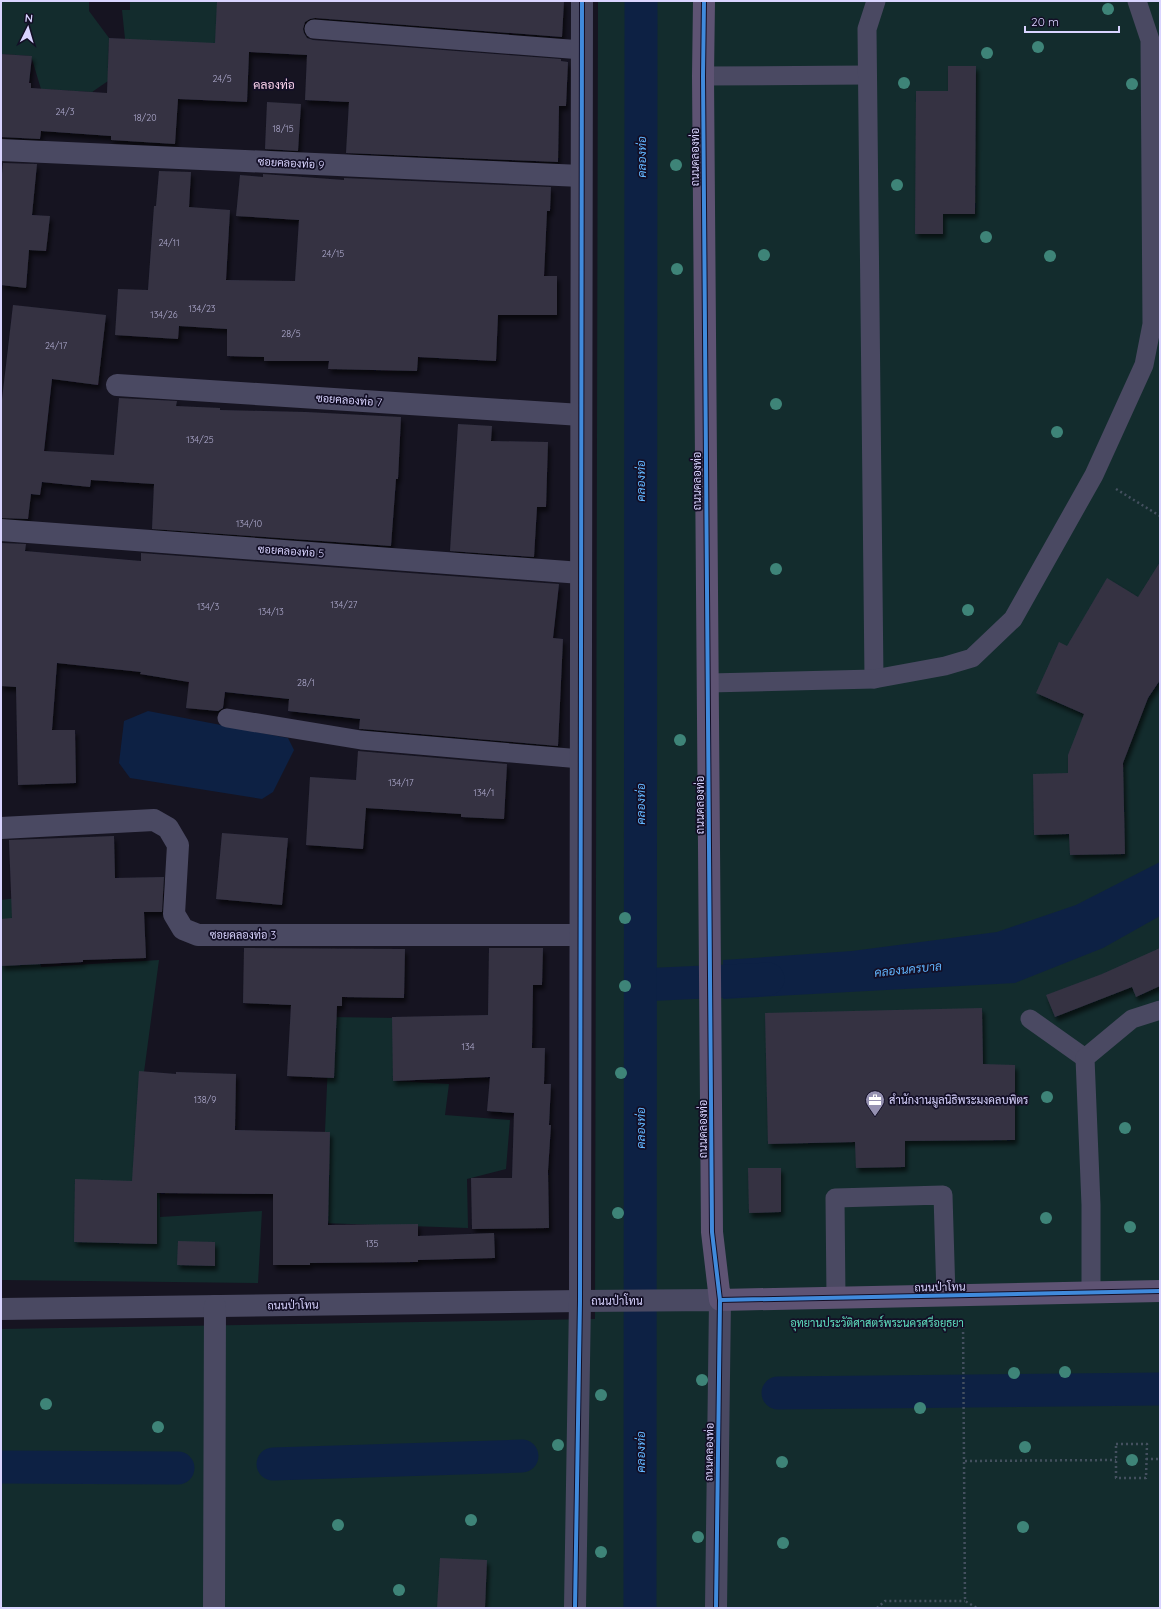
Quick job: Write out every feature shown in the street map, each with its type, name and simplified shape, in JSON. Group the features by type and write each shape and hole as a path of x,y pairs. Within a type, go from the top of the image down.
{"main road":[{"name":"ถนนคลองท่อ","path":"704,1 703,76 712,1232 720,1300"},
{"name":"ถนนป่าโทน","path":"720,1300 1160,1291"}],"street":[{"path":"575,1608 588,1301 580,935 582,1"},
{"name":"ซอยคลองท่อ 9","path":"1,150 581,176"},
{"name":"ซอยคลองท่อ 7","path":"116,385 581,415"},
{"name":"ซอยคลองท่อ 5","path":"1,530 580,573"},
{"name":"ซอยคลองท่อ 3","path":"1,828 154,820 168,828 178,845 174,914 183,929 198,935 580,935"},
{"name":"ถนนป่าโทน","path":"1,1309 720,1300"},
{"name":"ถนนคลองท่อ","path":"716,1608 720,1300"},
{"path":"214,1608 215,1306"}],"lane":[{"path":"874,679 867,30 876,1"},
{"path":"708,683 874,679 945,666 972,658 1013,619 1094,475 1144,365 1152,324 1150,40 1137,1"},
{"path":"314,29 582,50"},
{"path":"703,76 867,75"},
{"path":"227,718 361,740 580,759"},
{"path":"1085,1058 1132,1019 1160,1010"},
{"path":"1030,1019 1085,1058"},
{"path":"1085,1058 1090,1205 1091,1293"},
{"path":"836,1298 835,1198 943,1195 955,1296"}],"path":[{"path":"1094,475 1160,516"},
{"path":"955,1296 964,1363 965,1601"},
{"path":"1116,1444 1147,1444 1146,1478 1116,1478 1116,1460 1116,1444"},
{"path":"1146,1460 1160,1459"},
{"path":"965,1461 1116,1460"},
{"path":"877,1608 885,1601 965,1601 977,1608"}],"green space":[{"path":"1,1 89,1 89,11 109,38 108,81 92,92 41,89 31,56 1,54"},
{"path":"130,1 217,1 217,52 125,39 122,10 130,10"},
{"name":"อุทยานประวัติศาสตร์พระนครศรีอยุธยา","path":"598,1 1160,1 1160,1608 1,1608 1,1329 595,1319"},
{"path":"33,896 41,967 159,960 134,1147 159,1162 160,1217 262,1211 258,1283 1,1280 1,900"},
{"path":"330,1017 398,1018 393,1081 449,1084 445,1115 510,1120 506,1169 467,1179 468,1228 321,1223"}],"water":[{"path":"148,711 288,738 294,750 273,792 262,799 130,778 119,763 124,721"},
{"path":"1160,862 1160,916 1103,948 1015,983 723,999 723,960 852,951 997,932 1076,905"}],"building":[{"path":"217,1 564,1 562,37 315,18 305,22 303,29 307,38 313,40 561,59 561,61 568,62 566,106 559,106 558,162 346,153 349,102 305,100 307,55 249,52 247,102 178,99 175,144 111,140 111,136 41,131 40,139 1,137 1,54 32,56 29,83 31,83 31,88 107,93 109,38 215,43"},
{"path":"948,66 976,66 975,214 943,214 943,234 915,234 916,91 948,91"},
{"path":"267,102 301,104 298,151 265,149"},
{"path":"3,163 37,164 32,215 50,216 46,251 29,250 26,288 1,285 1,184"},
{"path":"159,171 191,172 189,207 230,210 226,280 295,281 299,220 236,216 240,175 263,177 263,174 344,180 344,178 551,187 550,211 547,211 544,276 557,276 557,315 498,315 496,361 418,357 417,371 328,369 329,361 264,361 264,357 227,356 227,329 179,326 178,339 115,335 118,289 148,290 154,206 156,206"},
{"path":"13,305 106,315 98,385 52,379 44,451 114,455 119,398 177,401 176,406 220,408 220,410 306,412 401,417 398,479 396,479 391,546 152,529 154,484 91,480 90,487 42,482 40,495 31,494 28,519 1,518 1,408"},
{"path":"458,424 492,426 491,441 548,442 546,507 537,507 534,557 450,551"},
{"path":"1,543 26,544 25,551 141,561 141,553 559,584 553,638 563,639 558,746 359,729 360,719 288,711 289,699 225,692 223,708 218,711 186,708 189,682 140,674 141,672 57,663 52,730 75,730 76,783 18,785 16,687 1,686"},
{"path":"1160,562 1160,680 1148,698 1123,763 1125,854 1070,855 1069,834 1034,835 1033,774 1068,773 1068,755 1084,714 1036,693 1059,642 1067,646 1107,578 1138,597"},
{"path":"358,751 507,764 504,819 461,817 461,814 366,808 363,849 306,845 310,777 356,780"},
{"path":"222,833 288,838 282,905 216,899"},
{"path":"114,836 115,878 164,877 162,912 144,912 146,958 83,960 83,962 1,966 1,919 12,918 9,840"},
{"path":"244,948 405,949 404,998 342,997 342,1006 337,1006 334,1078 287,1076 291,1005 243,1003"},
{"path":"489,948 543,948 542,985 533,985 532,1048 545,1048 544,1084 551,1084 549,1125 551,1125 548,1171 549,1228 472,1229 471,1178 512,1178 514,1113 487,1111 490,1077 393,1081 392,1017 488,1015"},
{"path":"1160,948 1160,986 1136,997 1132,987 1055,1017 1046,995 1102,974"},
{"path":"982,1008 983,1064 1015,1065 1015,1140 905,1141 905,1167 856,1168 855,1142 768,1144 765,1013"},
{"path":"139,1071 176,1074 176,1072 236,1074 235,1130 330,1132 328,1225 418,1224 418,1236 494,1233 495,1258 418,1260 418,1262 310,1263 310,1265 273,1265 273,1194 157,1193 157,1244 74,1242 75,1179 132,1181"},
{"path":"748,1168 781,1168 781,1212 749,1213"},
{"path":"178,1241 215,1242 215,1266 177,1265"},
{"path":"440,1558 487,1560 485,1608 437,1608"}],"waterway":[{"name":"คลองท่อ","path":"640,1608 641,1"},
{"name":"คลองนครบาล","path":"640,985 768,979"},
{"path":"778,1393 1160,1389"},
{"path":"273,1464 522,1456"},
{"path":"1,1467 178,1468"}],"cycle path":[{"path":"575,1608 580,1301 582,1"},
{"path":"704,1 703,76 712,1232 720,1300 716,1608"},
{"path":"720,1300 1160,1291"}],"place":[{"name":"สำนักงานมูลนิธิพระมงคลบพิตร","path":"875,1117"}],"district":[{"name":"คลองท่อ","path":"274,84"}]}
